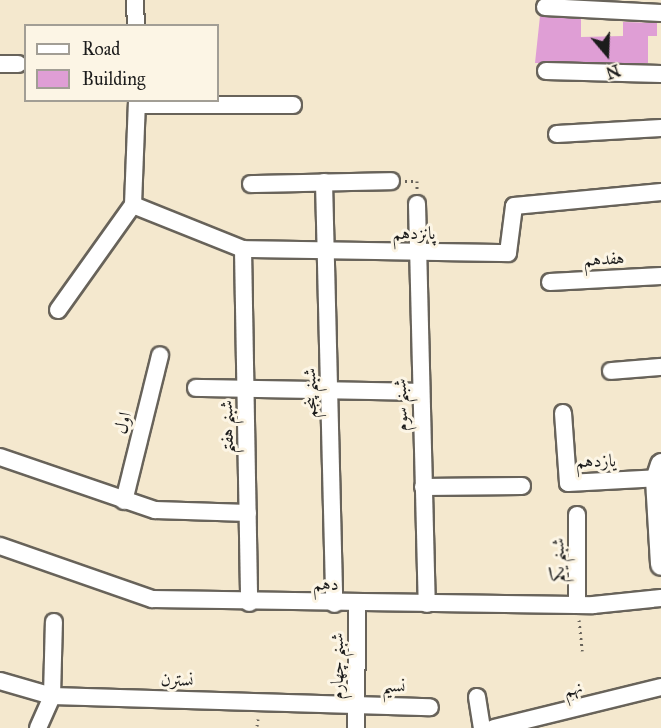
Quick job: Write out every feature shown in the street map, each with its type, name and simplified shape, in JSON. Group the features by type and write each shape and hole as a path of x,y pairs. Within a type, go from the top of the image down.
{"main road":[{"path":"659,474 661,564"}],"street":[{"path":"135,0 136,24"},
{"path":"545,7 661,13"},
{"path":"0,64 18,64"},
{"path":"546,71 661,74"},
{"path":"58,310 133,205 137,103 293,105"},
{"path":"557,134 661,128"},
{"path":"251,184 392,181"},
{"name":"شبنم پنجم","path":"324,182 334,604"},
{"name":"پانزدهم","path":"133,205 243,249 326,253 508,254 514,206 661,192"},
{"name":"شبنم سوم","path":"417,204 419,392 427,604"},
{"name":"شبنم هفتم","path":"243,249 249,603"},
{"name":"هفدهم","path":"550,282 661,276"},
{"name":"اول","path":"124,501 160,355"},
{"path":"611,371 661,367"},
{"path":"196,388 245,392 419,392"},
{"name":"یازدهم","path":"563,414 568,483 659,474"},
{"path":"0,457 155,510 248,513"},
{"path":"423,487 522,486"},
{"name":"شبنم یکم","path":"577,515 577,605"},
{"name":"دهم","path":"0,546 152,599 249,603 577,605 661,598"},
{"name":"شبنم چهارم","path":"356,728 357,604"},
{"path":"38,728 52,696 54,622"},
{"name":"نسترن","path":"0,681 52,696 356,704"},
{"name":"نهم","path":"494,728 661,687"},
{"path":"477,697 482,728"},
{"name":"نسیم","path":"356,704 430,707"}],"path":[{"path":"392,181 417,181 417,204"},
{"path":"577,605 582,651"}],"building":[{"path":"540,16 581,19 581,37 623,36 623,22 657,23 657,36 648,36 648,63 535,63"}]}
